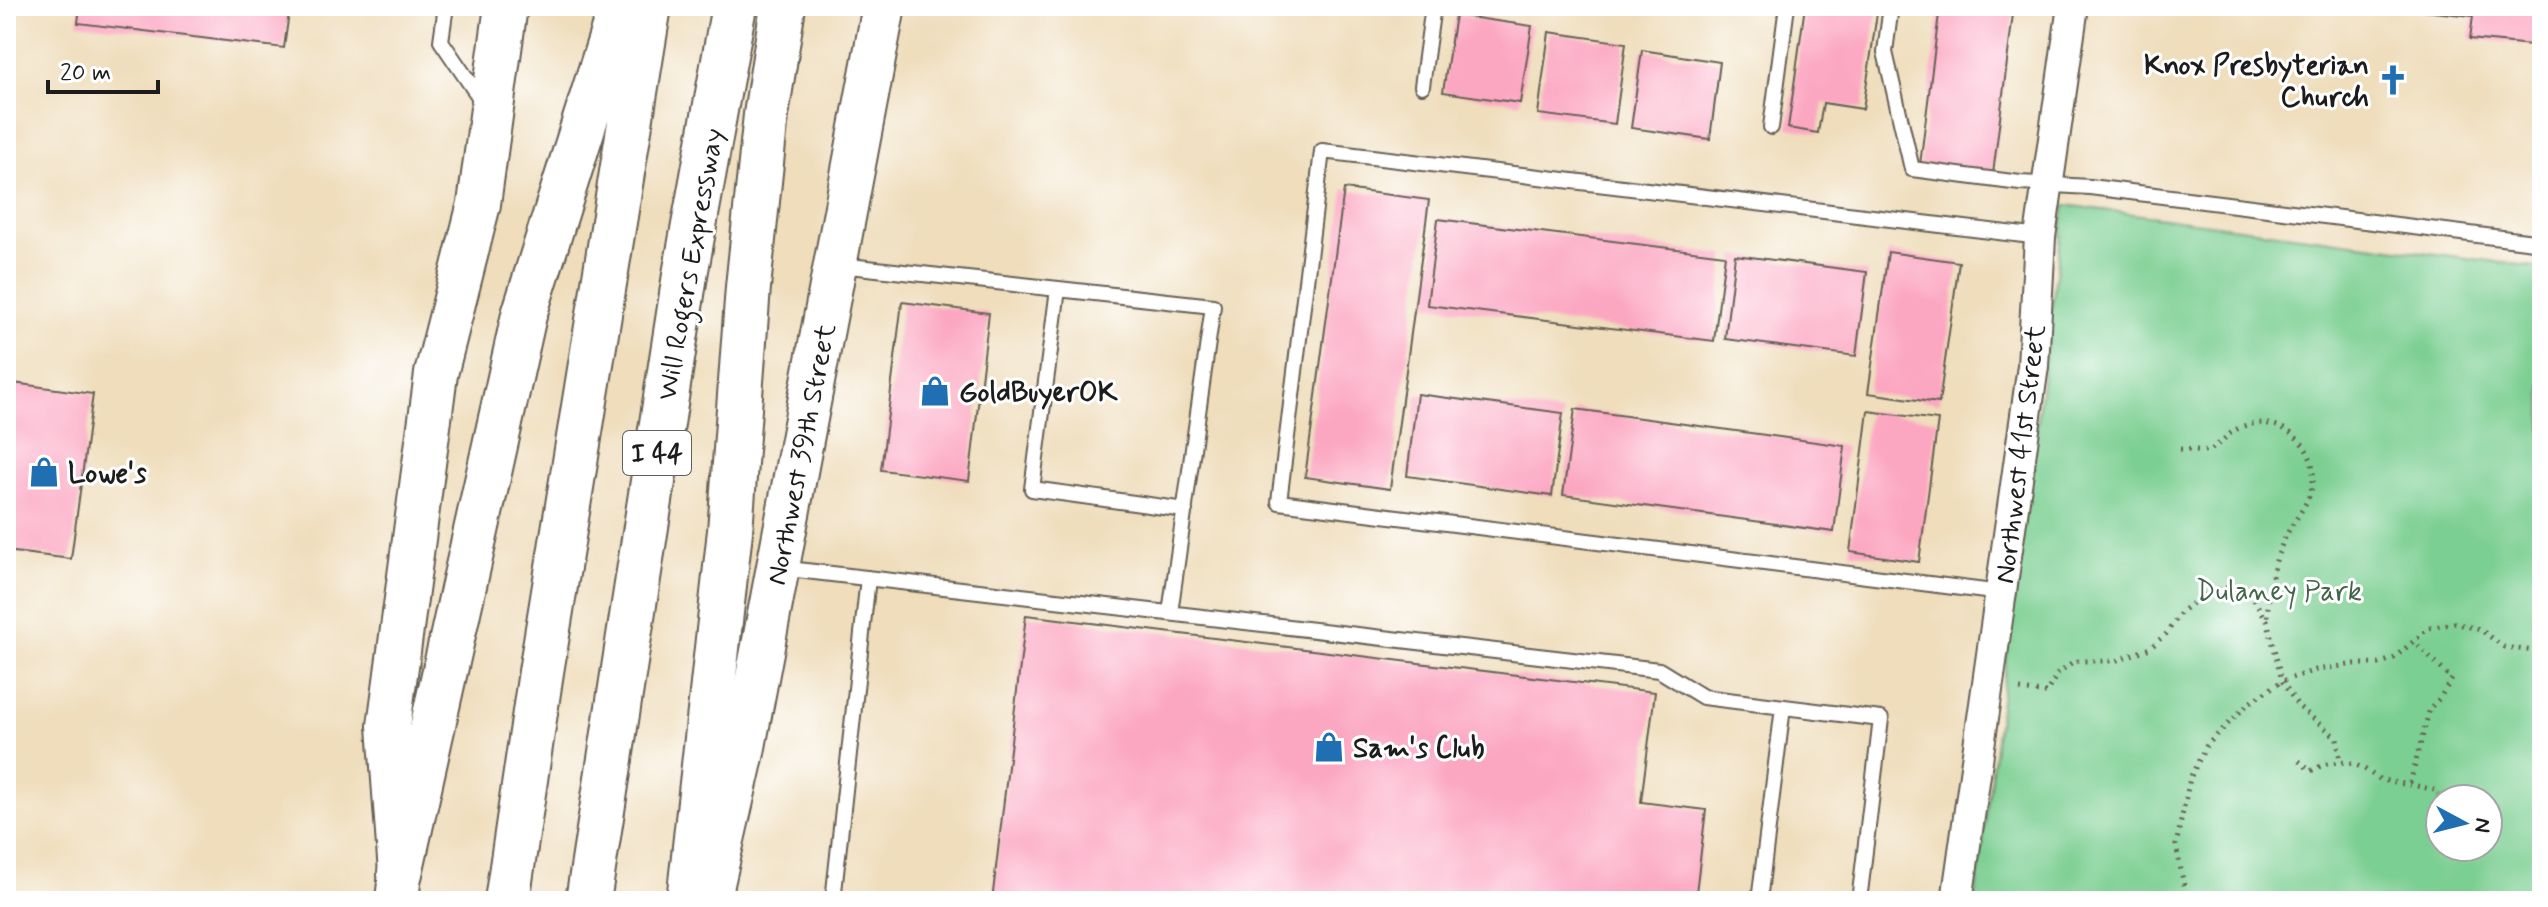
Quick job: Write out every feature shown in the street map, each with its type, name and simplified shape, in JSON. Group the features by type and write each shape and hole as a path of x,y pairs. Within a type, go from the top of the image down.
{"highway":[{"path":"399,887 430,729 524,315 621,6"},
{"path":"507,901 649,6"},
{"name":"Will Rogers Expressway","path":"588,901 682,291 734,6"},
{"path":"689,901 730,531 750,272 766,115 783,6"}],"main road":[{"path":"399,887 389,726 436,374 479,204 506,6"},
{"name":"Northwest 39th Street","path":"709,901 743,752 884,6"}],"street":[{"name":"Northwest 41st Street","path":"1957,901 2033,366 2040,237 2073,6"}],"lane":[{"path":"446,6 441,41 492,114"},
{"path":"1422,86 1433,6"},
{"path":"1771,127 1787,6"},
{"path":"1891,6 1885,52 1912,169 2105,189 2542,243"},
{"path":"2001,593 1279,502 1322,151 2040,237"},
{"path":"835,264 1213,306 1170,613"},
{"path":"1058,289 1032,489 1185,510"},
{"path":"778,567 1659,670 1703,697 1881,719 1859,901"},
{"path":"833,901 868,578"},
{"path":"1759,901 1783,707"}],"path":[{"path":"2180,449 2209,451 2239,427 2252,423 2293,433 2310,456 2313,485 2279,551 2269,587 2267,620 2282,681 2298,706 2337,738 2340,761"},
{"path":"1988,686 2046,693 2058,673 2074,661 2115,661 2150,648 2166,634 2182,611 2207,591 2230,587 2250,594 2267,620"},
{"path":"2187,901 2176,845 2190,778 2206,746 2249,703 2282,681 2337,666 2379,664 2394,658 2429,628 2455,623 2481,630 2504,647 2542,652"},
{"path":"2410,783 2430,708 2452,679 2414,642"},
{"path":"2299,761 2311,771 2340,761 2363,769 2379,780 2424,787"}],"green space":[{"name":"Dulaney Park","path":"2065,205 2542,268 2542,901 1975,901"}],"building":[{"path":"80,6 290,6 284,48 78,23"},
{"path":"1805,6 1878,6 1863,109 1823,103 1818,133 1788,128"},
{"path":"1940,6 2014,6 1993,174 1920,165"},
{"path":"2393,6 2542,6 2542,46 2470,39 2473,16"},
{"path":"1455,15 1532,26 1520,103 1443,92"},
{"path":"1549,32 1626,43 1615,124 1538,114"},
{"path":"1642,50 1720,62 1710,139 1631,128"},
{"path":"1344,189 1429,200 1390,489 1305,477"},
{"path":"1438,219 1725,255 1714,341 1427,305"},
{"path":"1888,252 1959,262 1939,403 1868,393"},
{"path":"1735,255 1867,272 1856,356 1725,339"},
{"name":"GoldBuyerOK","path":"902,302 989,313 969,481 881,470"},
{"name":"Lowe's","path":"6,382 93,394 71,559 6,551"},
{"path":"1417,394 1563,413 1552,496 1407,476"},
{"path":"1575,409 1845,446 1834,532 1563,495"},
{"path":"1868,411 1938,420 1919,562 1850,552"},
{"name":"Sam's Club","path":"1026,615 1655,692 1641,802 1706,810 1695,901 992,901"}],"place":[{"name":"Knox Presbyterian Church","path":"2393,80"},
{"name":"GoldBuyerOK","path":"935,391"},
{"name":"Lowe's","path":"44,472"},
{"name":"Sam's Club","path":"1329,747"}]}
